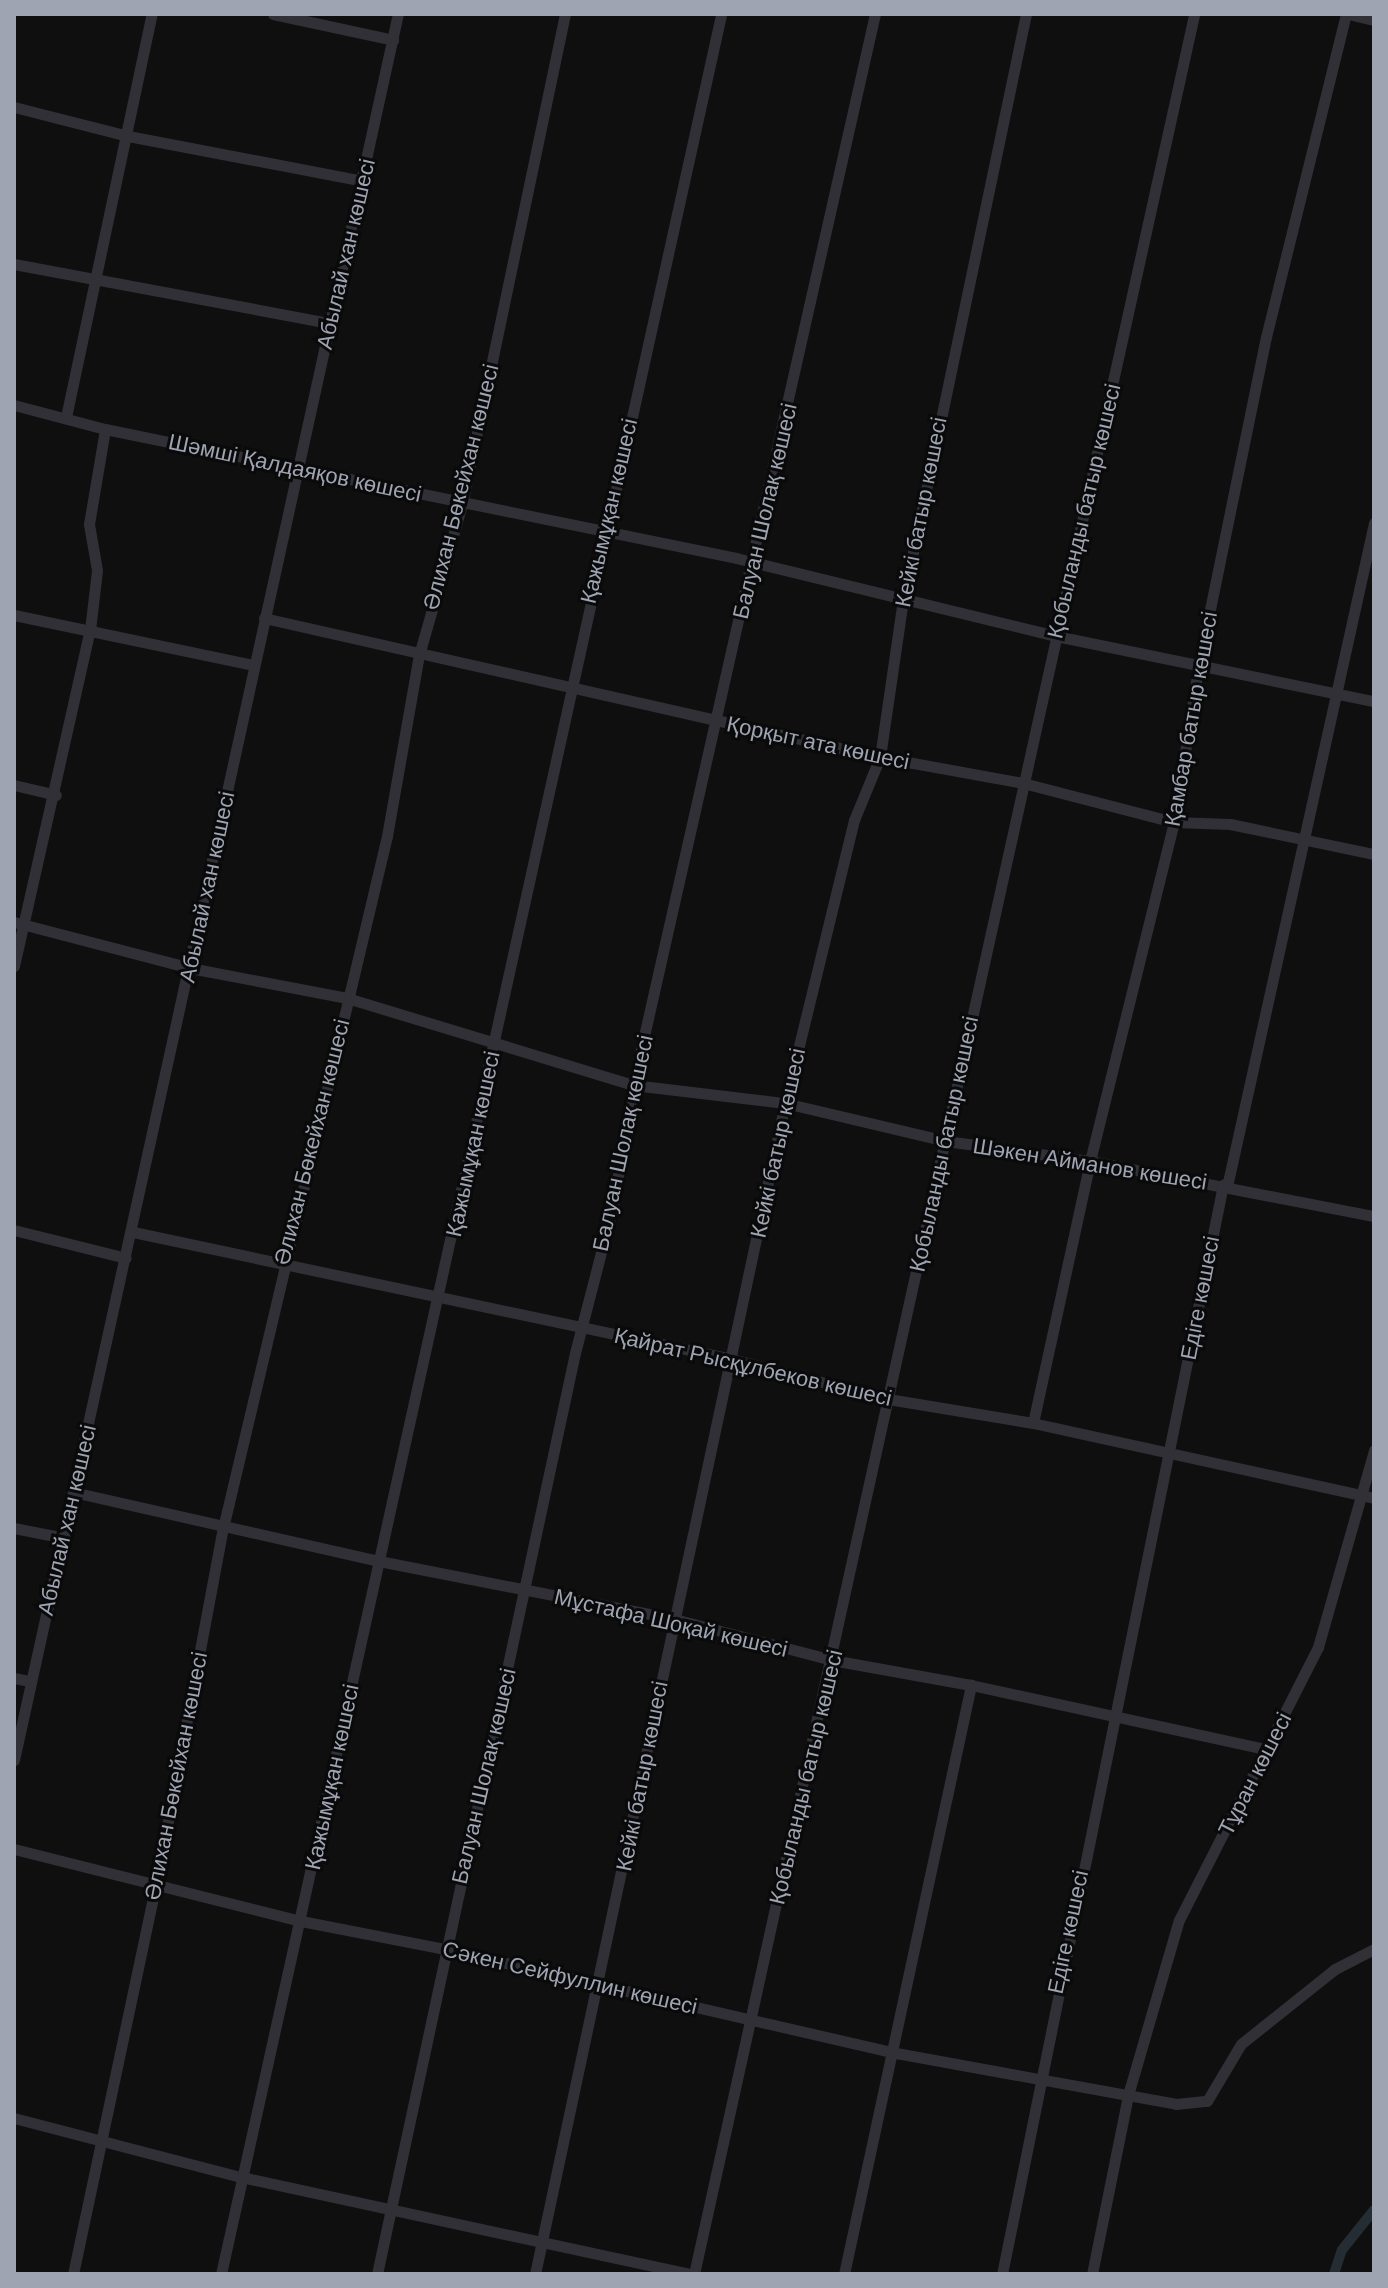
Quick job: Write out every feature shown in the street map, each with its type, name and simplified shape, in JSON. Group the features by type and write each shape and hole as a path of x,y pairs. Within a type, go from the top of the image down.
{"street":[{"path":"66,417 98,280 152,14"},
{"path":"273,14 393,40"},
{"name":"Абылай хан көшесі","path":"14,1760 133,1232 264,618 398,14"},
{"name":"Әлихан Бөкейхан көшесі","path":"73,2274 156,1885 223,1528 283,1264 387,836 419,655 462,504 565,14"},
{"name":"Қажымұқан көшесі","path":"221,2274 440,1298 604,532 721,14"},
{"name":"Балуан Шолақ көшесі","path":"377,2274 582,1328 613,1206 633,1085 754,565 875,14"},
{"name":"Кейкі батыр көшесі","path":"535,2274 599,1987 785,1103 854,820 880,757 903,600 1026,14"},
{"name":"Қобыланды батыр көшесі","path":"692,2274 832,1660 1194,14"},
{"path":"1347,14 1374,20"},
{"name":"Қамбар батыр көшесі","path":"1033,1423 1090,1161 1174,822 1199,663 1266,337 1347,14"},
{"path":"14,107 128,136 363,181"},
{"path":"14,264 330,323"},
{"name":"Шәмші Қалдаяқов көшесі","path":"14,405 105,429 754,565 1056,636 1374,701"},
{"path":"14,966 19,923 56,795 90,630 97,570 90,516 105,429"},
{"name":"Едіге көшесі","path":"1002,2274 1038,2077 1223,1185 1228,1182 1374,523"},
{"path":"14,615 254,665"},
{"name":"Қорқыт ата көшесі","path":"264,618 880,757 1023,783 1174,822 1230,824 1374,854"},
{"path":"14,785 56,795"},
{"name":"Шәкен Айманов көшесі","path":"19,923 190,968 347,998 633,1085 785,1103 946,1141 1090,1161 1374,1216"},
{"path":"14,1230 126,1258"},
{"name":"Қайрат Рысқұлбеков көшесі","path":"133,1232 732,1359 888,1399 1033,1423 1169,1456 1369,1497"},
{"name":"Тұран көшесі","path":"1092,2274 1128,2095 1179,1920 1269,1750 1318,1647 1369,1497 1374,1450"},
{"name":"Мұстафа Шоқай көшесі","path":"73,1492 379,1561 674,1619 832,1660 1113,1714 1269,1750"},
{"path":"14,1528 65,1538"},
{"path":"14,1678 30,1681"},
{"path":"844,2274 896,2053 971,1685"},
{"name":"Сәкен Сейфуллин көшесі","path":"14,1849 301,1921 445,1949 599,1987 752,2018 896,2053 1176,2104 1207,2101 1241,2044 1335,1969 1374,1949"},
{"path":"14,2118 104,2138 241,2177 692,2274"}],"waterway":[{"path":"1334,2274 1342,2250 1374,2210"}]}
